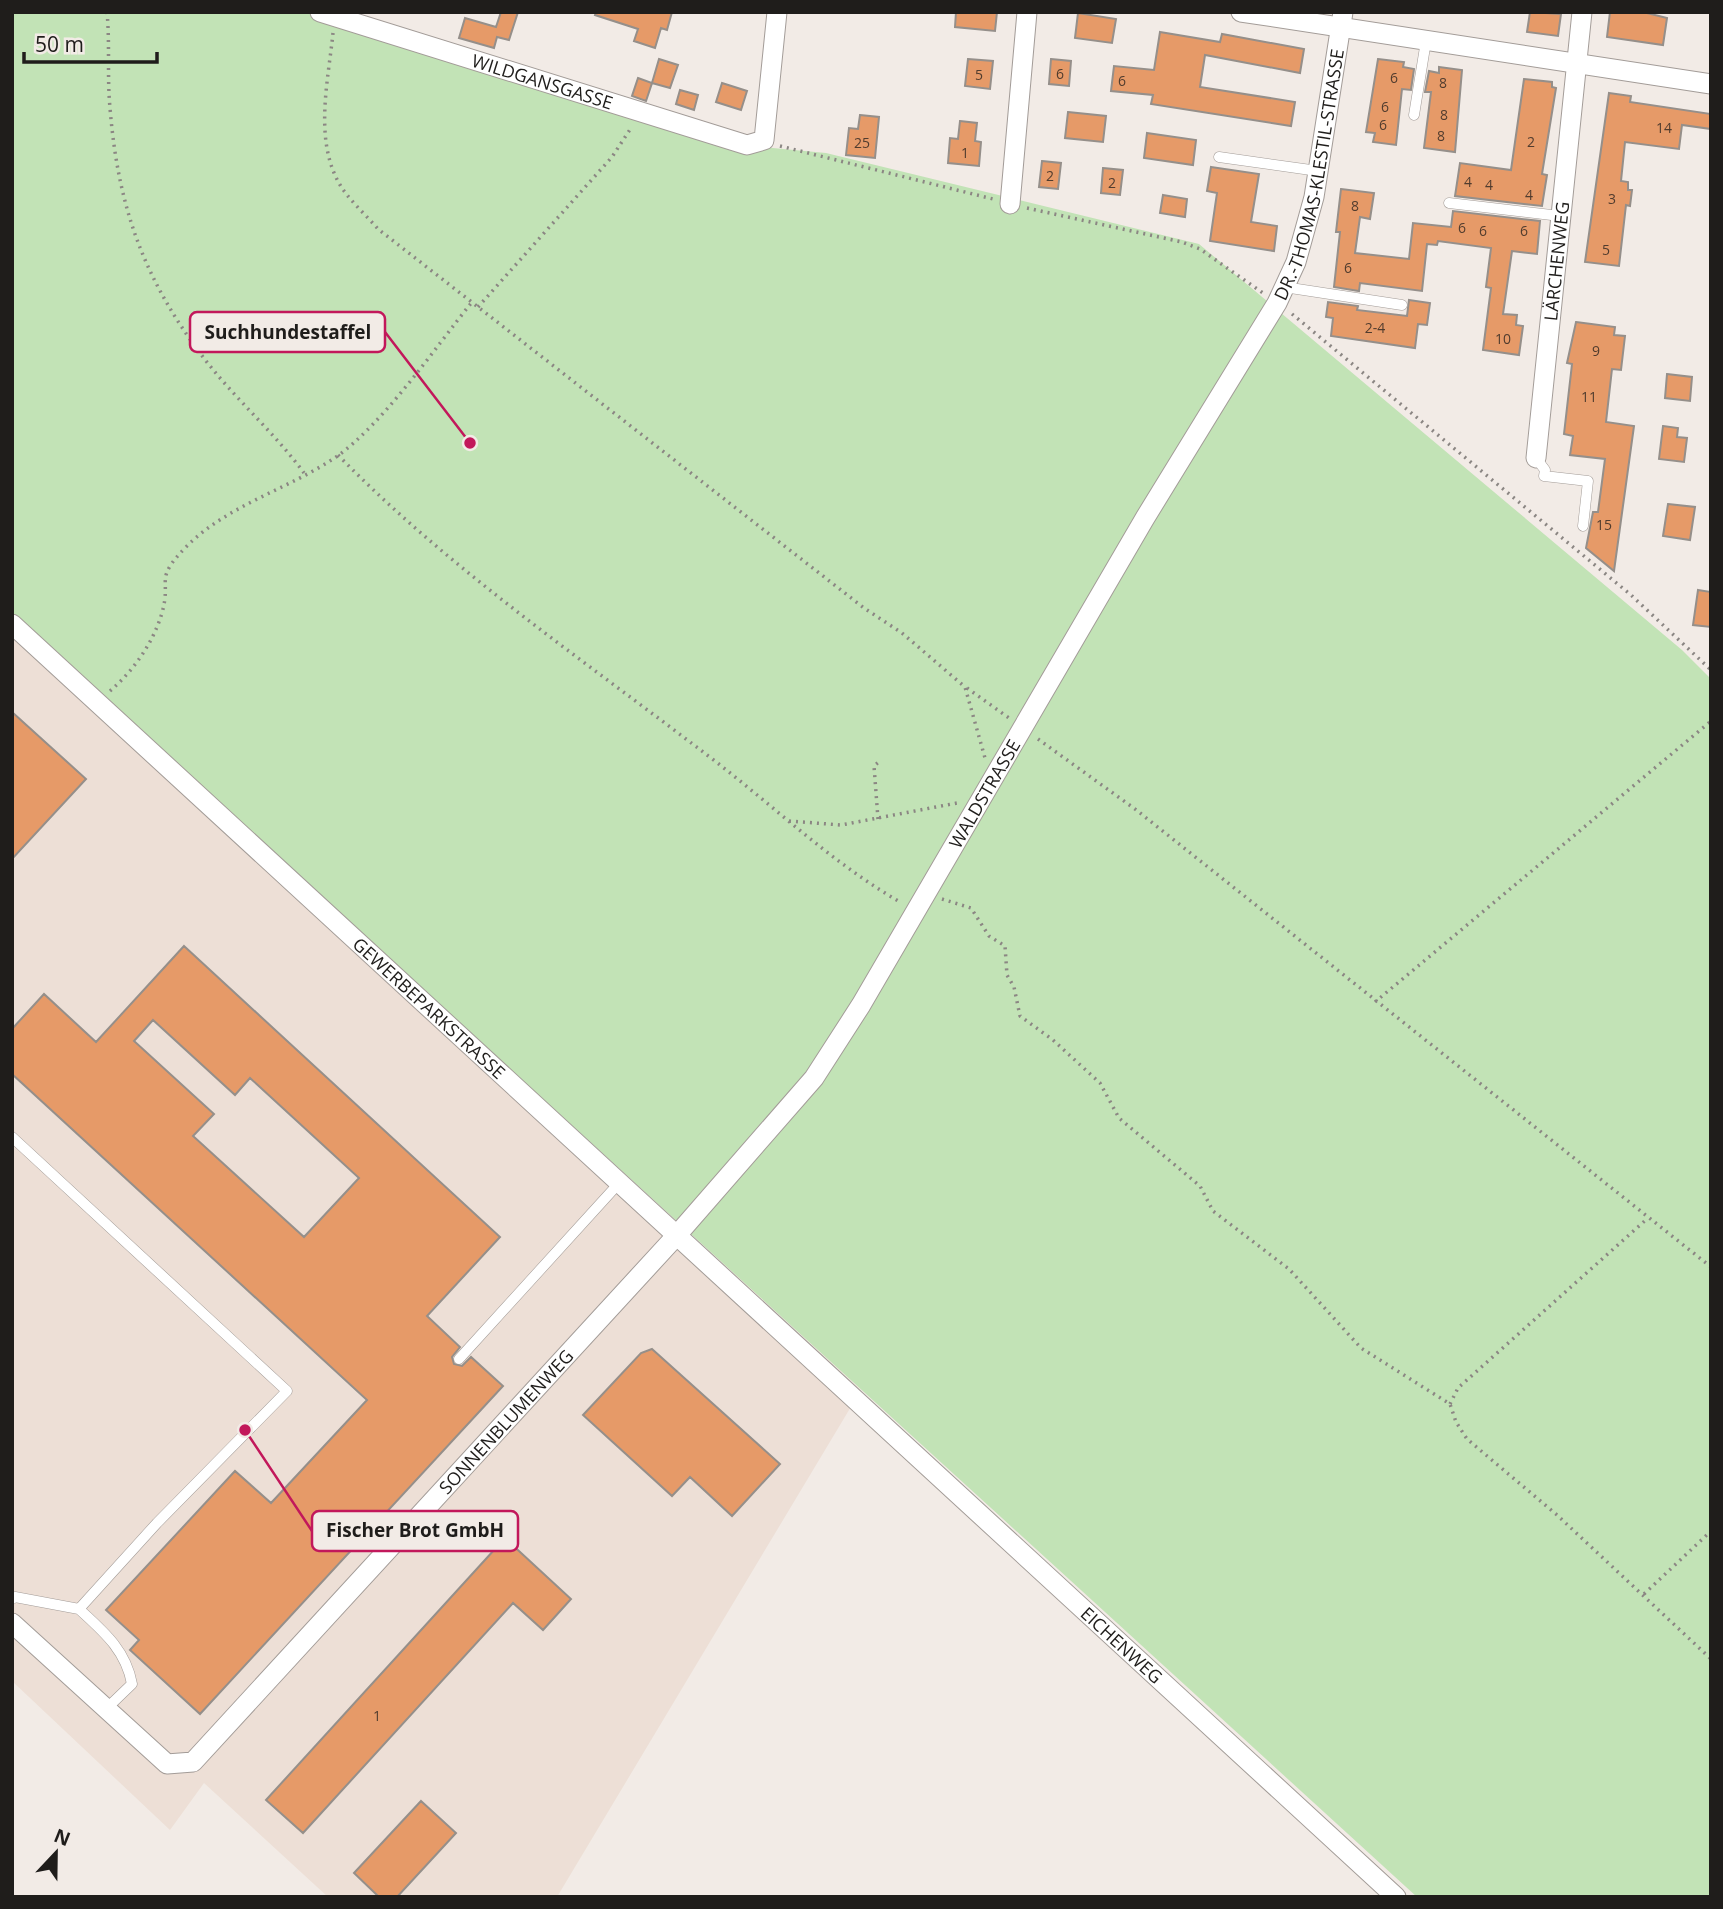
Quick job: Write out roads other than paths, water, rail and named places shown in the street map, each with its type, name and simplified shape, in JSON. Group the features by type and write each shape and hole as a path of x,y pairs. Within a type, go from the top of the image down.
{"street":[{"path":"1010,204 1027,12"},
{"path":"1241,12 1342,20 1426,41 1711,84"},
{"name":"LÄRCHENWEG","path":"1535,458 1583,12"},
{"name":"WILDGANSGASSE","path":"330,14 747,145 764,140 776,13"},
{"name":"DR.-THOMAS-KLESTIL-STRASSE","path":"1261,331 1281,295 1306,231 1342,20"},
{"name":"WALDSTRASSE","path":"677,1235 814,1078 861,1005 1145,518 1261,331"},
{"name":"GEWERBEPARKSTRASSE","path":"12,624 848,1392"},
{"name":"SONNENBLUMENWEG","path":"106,1709 167,1764 193,1762 677,1235"},
{"name":"EICHENWEG","path":"848,1392 1396,1897"},
{"path":"12,1623 106,1709"}],"lane":[{"path":"1414,115 1426,41"},
{"path":"1219,157 1318,172"},
{"path":"1449,203 1560,216"},
{"path":"1281,295 1402,305"},
{"path":"1535,458 1545,470 1544,476 1588,481 1583,526"},
{"path":"12,1137 287,1391 157,1523 79,1609"},
{"path":"459,1359 620,1182"},
{"path":"12,1599 15,1597 79,1609 117,1644 132,1684 106,1709"}],"place":[{"name":"Suchhundestaffel","path":"470,443"},
{"name":"Fischer Brot GmbH","path":"245,1430"}]}
